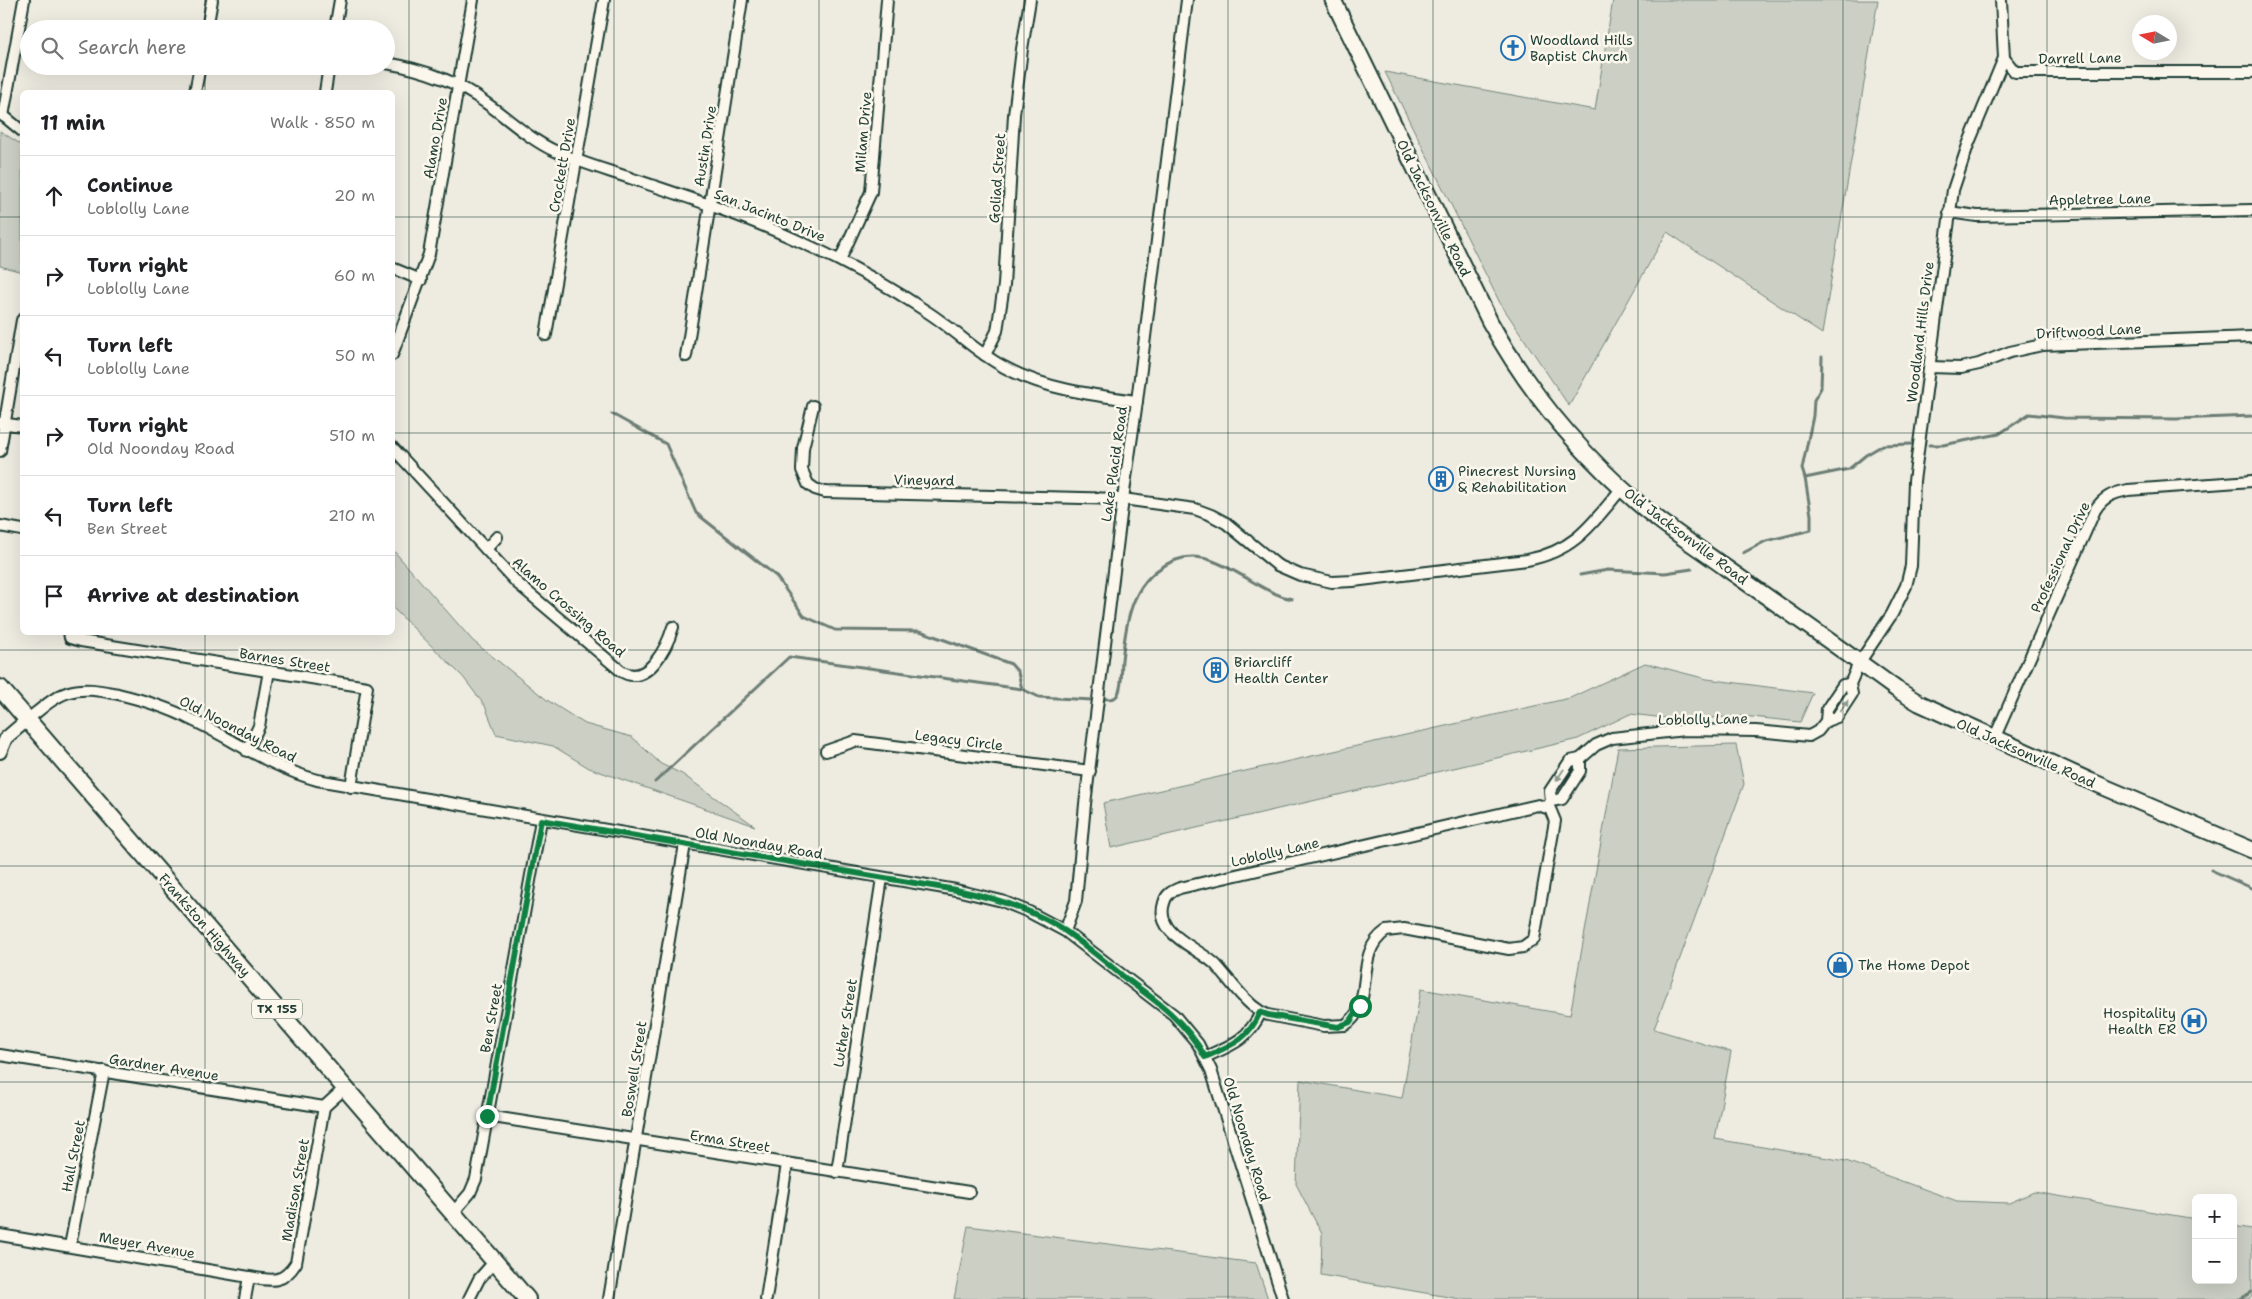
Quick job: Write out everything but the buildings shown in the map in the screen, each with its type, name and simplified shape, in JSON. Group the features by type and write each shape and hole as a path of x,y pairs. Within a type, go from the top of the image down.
{"main road":[{"name":"Old Jacksonville Road","path":"1333,0 1490,322 1507,351 1523,376 1560,424 1622,488 1664,524 1859,663 1919,703 1994,738 2252,850"},
{"name":"Frankston Highway","path":"0,688 527,1299"}],"street":[{"path":"20,20 24,0"},
{"path":"209,20 212,0"},
{"path":"337,20 340,0"},
{"name":"Alamo Drive","path":"421,280 429,254 473,0"},
{"name":"Crockett Drive","path":"546,335 604,0"},
{"name":"Austin Drive","path":"686,356 742,0"},
{"name":"Milam Drive","path":"840,260 871,192 888,0"},
{"name":"Goliad Street","path":"985,355 997,331 1004,285 1014,115 1030,0"},
{"name":"Lake Placid Road","path":"1065,931 1076,901 1123,499 1187,0"},
{"name":"Woodland Hills Drive","path":"1859,663 1892,614 1906,586 1911,566 1914,481 1952,190 2004,58 2001,0"},
{"path":"20,21 2,114 20,129"},
{"name":"Darrell Lane","path":"2004,58 2015,72 2252,72"},
{"name":"San Jacinto Drive","path":"395,65 422,71 458,86 485,101 535,140 577,160 710,205 793,238 840,260 880,281 922,308 985,355 1014,372 1048,384 1137,401"},
{"path":"195,90 198,75"},
{"path":"324,90 327,75"},
{"name":"Appletree Lane","path":"1949,212 1977,216 2252,210"},
{"path":"395,269 421,280 395,347"},
{"path":"0,451 2,423 20,330"},
{"name":"Driftwood Lane","path":"1930,367 1961,368 1979,364 2010,352 2042,345 2252,337"},
{"name":"Vineyard","path":"813,406 803,448 802,470 808,484 815,489 838,493 1123,499"},
{"path":"2,423 20,426"},
{"name":"Alamo Crossing Road","path":"395,450 526,591 618,669 628,675 638,674 649,667 665,650 673,628"},
{"name":"Professional Drive","path":"1994,738 2094,510 2100,502 2108,496 2128,490 2252,481"},
{"path":"1123,499 1204,512 1226,523 1265,557 1288,571 1311,578 1343,582 1508,563 1547,555 1578,539 1622,488"},
{"path":"0,526 20,530"},
{"path":"486,549 497,537"},
{"name":"Barnes Street","path":"70,635 367,687 351,787"},
{"name":"Loblolly Lane","path":"1260,1012 1208,958 1169,930 1165,924 1163,907 1167,895 1172,890 1549,804 1562,799 1580,771 1580,759 1596,745 1612,738 1694,730 1756,731 1804,737 1814,734 1826,721 1837,717 1847,702 1852,694 1850,684 1859,663"},
{"path":"247,751 259,726 269,671"},
{"name":"Old Noonday Road","path":"27,720 55,699 70,692 98,691 149,702 178,713 247,751 303,776 351,787 956,890 1002,901 1029,912 1065,931 1174,1015 1190,1033 1205,1057 1283,1299"},
{"path":"0,752 6,738 27,720"},
{"name":"Legacy Circle","path":"826,751 855,741 1090,771"},
{"path":"1205,1057 1240,1041 1252,1028 1260,1012 1324,1026 1345,1025 1358,1011 1372,945 1381,934 1391,930 1404,929 1509,949 1528,945 1537,933 1555,826 1554,815 1549,804"},
{"name":"Ben Street","path":"452,1214 467,1198 474,1187 541,820"},
{"name":"Boswell Street","path":"609,1299 685,844"},
{"name":"Luther Street","path":"837,1172 882,878"},
{"name":"Gardner Avenue","path":"0,1055 324,1107"},
{"name":"Hall Street","path":"70,1246 104,1071"},
{"path":"324,1107 345,1088"},
{"name":"Madison Street","path":"289,1275 296,1263 324,1107"},
{"name":"Erma Street","path":"487,1116 969,1192"},
{"path":"766,1299 787,1164"},
{"name":"Meyer Avenue","path":"0,1234 269,1280 279,1280 289,1275"},
{"path":"469,1299 479,1279 494,1262"},
{"path":"245,1299 249,1277"}],"shaded area":[{"path":"1613,0 1878,0 1822,334 1667,232 1569,406 1500,303 1385,72 1595,110"},
{"path":"0,131 20,144 20,271 0,266"},
{"path":"395,552 473,641 547,700 585,724 632,737 661,764 682,774 755,826 589,768 553,746 496,734 485,706 463,677 395,610"},
{"path":"1645,663 1707,679 1813,693 1800,722 1742,716 1683,720 1630,714 1578,739 1111,848 1103,803 1570,698"},
{"path":"1736,745 1744,784 1654,1029 1731,1052 1715,1139 1846,1161 1957,1201 2009,1203 2034,1192 2192,1218 2192,1284 2237,1284 2237,1227 2252,1229 2252,1297 2248,1299 1460,1299 1321,1275 1322,1234 1296,1184 1300,1080 1402,1098 1421,989 1570,1015 1618,748"},
{"path":"968,1226 1256,1263 1268,1299 954,1299"}],"waterway":[{"path":"1805,478 1802,469 1813,416 1814,400 1821,388 1822,357"},
{"path":"612,414 666,444 696,513 776,576 804,616 835,630 920,631 1011,664 1018,672 1022,689"},
{"path":"1929,445 1943,445 1999,434 2029,414 2064,418 2176,419 2252,416"},
{"path":"1743,553 1766,541 1811,530 1811,515 1805,478 1849,469 1866,455 1883,445 1912,444"},
{"path":"1105,699 1116,697 1120,690 1126,629 1134,600 1141,588 1161,567 1176,560 1191,557 1206,559 1235,571 1278,595 1292,599"},
{"path":"1580,575 1608,570 1665,573 1692,569"},
{"path":"655,782 789,657 1022,689 1039,697 1092,700"},
{"path":"2211,870 2252,888"},
{"path":"2239,1299 2252,1292"}],"place":[{"name":"Woodland Hills Baptist Church","path":"1513,48"},
{"name":"Pinecrest Nursing & Rehabilitation","path":"1441,479"},
{"name":"Briarcliff Health Center","path":"1216,670"},
{"name":"The Home Depot","path":"1840,965"},
{"name":"Hospitality Health ER","path":"2194,1021"}],"route":[{"path":"487,1116 541,820 974,893 1002,901 1029,912 1065,931 1164,1007 1182,1023 1205,1057 1240,1041 1252,1028 1260,1012 1324,1026 1338,1027 1350,1022 1360,1006"}]}
